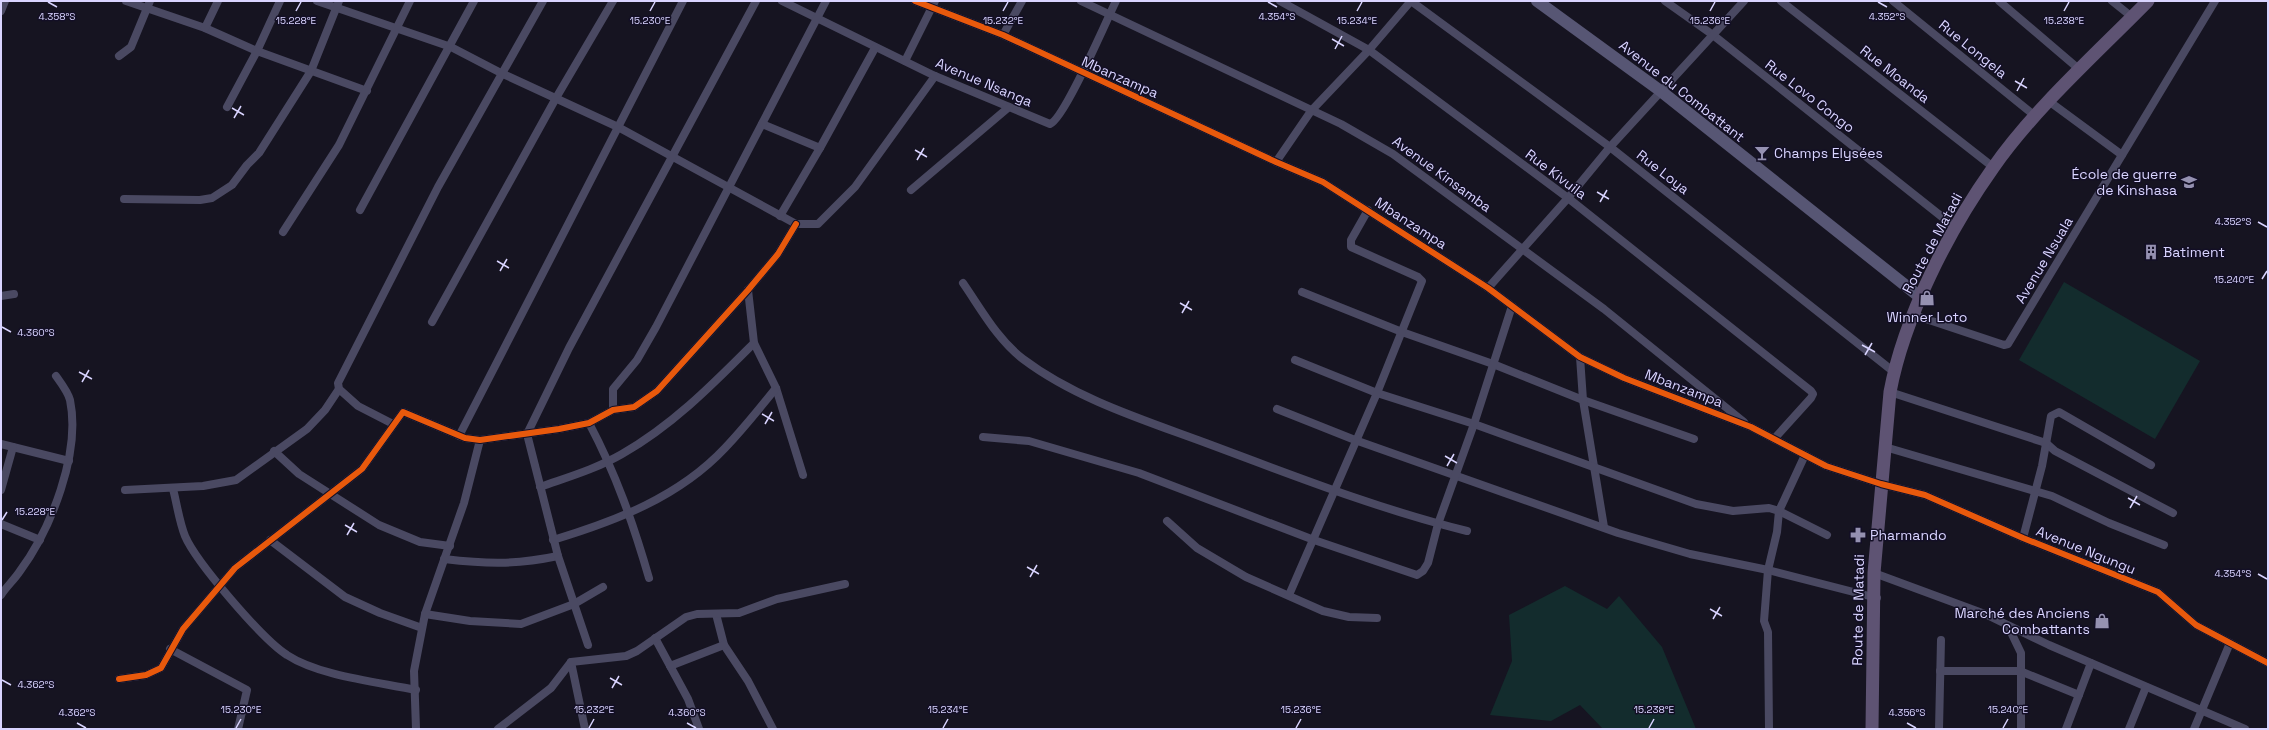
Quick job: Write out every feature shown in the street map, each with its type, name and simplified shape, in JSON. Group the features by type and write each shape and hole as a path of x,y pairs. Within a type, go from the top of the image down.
{"main road":[{"name":"Route de Matadi","path":"1872,729 1876,597 1874,573 1890,392 1894,372 1920,297 1956,228 1993,167 2036,116 2148,1"}],"street":[{"path":"1,11 5,1"},
{"path":"126,1 206,28 257,51 367,91"},
{"path":"119,56 131,47 150,1"},
{"path":"206,28 218,1"},
{"path":"228,107 257,51 280,1"},
{"path":"316,1 338,4 451,47 501,73 618,126 796,224 818,224 855,187 935,76"},
{"path":"283,232 339,145 367,91 410,1"},
{"path":"360,210 451,47 474,1"},
{"path":"393,424 358,406 339,389 338,383 340,377 438,187 543,1"},
{"path":"432,322 556,98 613,1"},
{"path":"459,436 683,1"},
{"path":"588,645 553,540 527,434 570,348 672,155 756,1"},
{"name":"Avenue Nsanga","path":"782,1 875,48 935,76 1046,123 1054,122 1082,73 1116,1"},
{"path":"613,410 614,389 637,360 656,327 826,1"},
{"name":"Mbanzampa","path":"915,1 933,4 1003,35 1082,73 1323,182 1488,288 1580,357 1624,378 1751,427 1826,466 1881,484"},
{"path":"1003,35 1022,1"},
{"name":"Avenue Kinsamba","path":"1081,1 1110,13 1341,124 1393,154 1604,309 1751,427"},
{"name":"Rue Kivuila","path":"1280,1 1369,50 1568,198 1811,391 1813,394 1811,398 1774,439"},
{"path":"1276,162 1312,111 1369,50 1411,1"},
{"name":"Rue Loya","path":"1411,1 1610,147 1894,372"},
{"name":"Avenue du Combattant","path":"1537,1 1662,92 1920,297"},
{"name":"Rue Lovo Congo","path":"1665,1 1713,35 1956,228"},
{"path":"1488,288 1568,198 1610,147 1744,1"},
{"name":"Rue Moanda","path":"1781,1 1993,167"},
{"name":"Rue Longela","path":"1894,1 2036,116"},
{"path":"1999,1 2080,70"},
{"path":"2112,1 2132,17"},
{"name":"Avenue Nsuala","path":"1914,315 2008,344 2215,1"},
{"path":"124,199 200,200 212,198 232,185 247,165 259,153 311,71 338,4"},
{"path":"905,61 933,4"},
{"path":"780,216 820,148 875,48"},
{"path":"2050,102 2122,155"},
{"path":"911,190 1010,107"},
{"path":"762,124 820,148"},
{"path":"1289,595 1314,540 1355,440 1377,393 1422,281 1418,277 1351,247 1352,240 1368,210"},
{"path":"118,679 156,672 161,668 170,649 183,629 235,568 362,469 400,414 407,412 459,436 480,440 527,434 589,423 613,410 634,407 657,391 748,290 778,254 796,224"},
{"path":"963,283 1001,339 1022,358 1046,375 1095,400 1334,490 1438,524 1467,531"},
{"path":"748,290 754,343 776,388 803,474"},
{"path":"1302,292 1402,332 1493,364 1583,400 1694,438"},
{"path":"1,296 14,294"},
{"path":"983,437 1029,442 1139,473 1314,540 1417,574 1423,571 1428,563 1438,524 1474,424 1512,306"},
{"path":"540,487 609,461 669,424 692,405 754,343"},
{"path":"1580,357 1583,400 1604,527"},
{"path":"1295,360 1377,393 1474,424 1714,508 1732,511 1769,508 1779,511 1826,535"},
{"path":"1,595 20,572 40,540 61,488 69,461 73,427 70,398 56,376"},
{"path":"553,540 608,523 629,514 658,499 692,476 724,449 776,388"},
{"path":"125,490 173,489 227,483 243,475 307,429 325,410 339,389"},
{"path":"1890,392 2046,443 2055,451 2173,512"},
{"path":"1277,409 1355,440 1456,474 1604,527 1690,554 1768,570 1876,597"},
{"path":"2023,538 2051,416 2059,412 2151,465"},
{"path":"589,423 609,461 629,514 649,578"},
{"path":"416,729 416,690 414,671 425,614 450,546 464,502 480,440"},
{"path":"1,444 69,461"},
{"path":"1,490 13,447"},
{"path":"1885,447 2070,502 2110,523 2164,545"},
{"path":"274,452 299,474 330,493 342,503 379,525 420,542 435,546 450,546"},
{"path":"1770,729 1768,632 1764,621 1768,570 1777,532 1779,511 1805,455"},
{"name":"Avenue Ngungu","path":"1881,484 1925,495 2023,538 2158,592 2196,625 2268,663"},
{"path":"173,489 185,536 220,585 247,617 287,655 334,673 416,690"},
{"path":"1167,521 1197,548 1213,559 1246,577 1323,611 1349,616 1378,618"},
{"path":"1,524 40,540"},
{"path":"270,540 345,596 380,613 422,628"},
{"path":"444,559 504,565 526,563 558,556"},
{"path":"1874,573 1985,614 2008,626 2091,663 2245,729"},
{"path":"498,729 551,688 571,662 626,656 686,617 739,613 777,599 845,584"},
{"path":"425,614 470,621 521,624 574,604 603,587"},
{"path":"716,614 724,645 748,681 773,729"},
{"path":"2008,626 2021,653 2021,729"},
{"path":"655,638 688,699 699,729"},
{"path":"1939,729 1941,640"},
{"path":"2194,729 2203,711 2230,643"},
{"path":"670,666 724,645"},
{"path":"170,649 248,690 238,729"},
{"path":"571,662 585,729"},
{"path":"2066,729 2091,663"},
{"path":"1940,671 2020,671 2079,695"},
{"path":"2129,729 2146,687"}],"green space":[{"path":"2064,282 2200,361 2155,439 2019,360"},
{"path":"1565,586 1607,609 1619,596 1662,647 1696,729 1603,729 1580,705 1551,721 1490,715 1512,661 1509,615"}],"cycle path":[{"path":"915,1 1003,35 1276,162 1323,182 1488,288 1580,357 1624,378 1751,427 1826,466 1881,484 1925,495 2023,538 2158,592 2196,625 2268,663"},
{"path":"119,679 146,675 161,668 183,629 235,568 362,469 403,412 465,438 480,440 559,429 589,423 613,410 634,407 657,391 748,290 778,254 796,224"}],"place":[{"name":"Champs Elysées","path":"1762,153"},
{"name":"École de guerre de Kinshasa","path":"2189,182"},
{"name":"Batiment","path":"2151,252"},
{"name":"Winner Loto","path":"1927,298"},
{"name":"Pharmando","path":"1858,535"},
{"name":"Marché des Anciens Combattants","path":"2102,621"}]}
